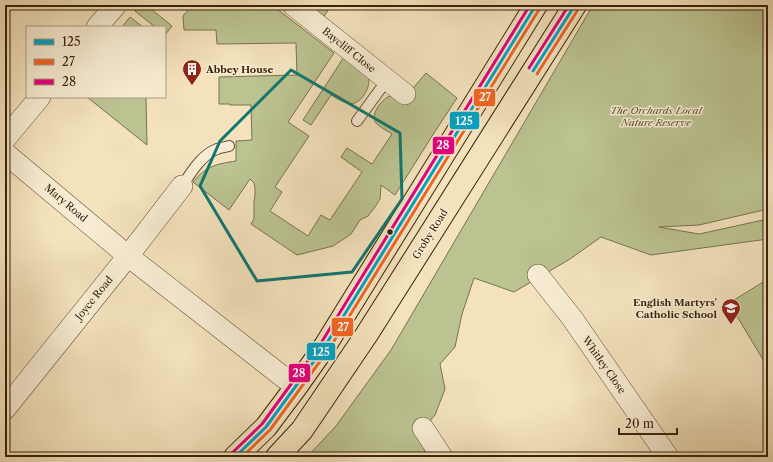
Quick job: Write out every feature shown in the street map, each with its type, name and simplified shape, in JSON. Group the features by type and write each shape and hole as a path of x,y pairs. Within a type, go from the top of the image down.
{"main road":[{"path":"236,457 266,426 325,346 536,5"},
{"name":"Groby Road","path":"278,457 302,430 367,334 575,5"}],"street":[{"path":"99,26 116,5"},
{"name":"Baycliff Close","path":"294,5 405,94"},
{"path":"5,139 39,98"},
{"name":"Mary Road","path":"5,153 128,256 296,387"},
{"name":"Joyce Road","path":"5,409 128,256 182,186"},
{"name":"Whitley Close","path":"538,275 572,318 668,457"},
{"path":"423,428 442,457"}],"lane":[{"path":"357,121 387,80"},
{"path":"182,186 198,164 207,155 216,149 229,146"}],"highlighted area":[{"path":"291,70 400,133 402,199 352,272 257,281 200,186 220,141"}],"green space":[{"path":"140,5 146,5 172,26 166,34 166,26 154,26 135,11"},
{"path":"192,5 272,5 334,53 288,122 309,136 275,187 282,192 270,211 308,236 321,215 330,220 362,172 341,157 347,148 372,164 392,134 379,126 374,120 378,107 384,100 388,97 394,96 403,100 426,73 457,98 395,195 381,185 380,199 368,216 360,220 351,234 333,246 297,255 251,224 254,219 255,188 254,183 250,179 229,210 193,182 202,172 207,169 223,163 236,161 236,141 252,140 251,105 219,104 219,77 297,75 296,43 217,44 216,30 184,30 183,16"},
{"path":"304,5 332,5 322,19"},
{"name":"The Orchards Local Nature Reserve","path":"593,5 768,5 768,209 699,225 659,227 699,234 768,219 768,239 651,255 601,237 570,259 514,292 474,278 462,314 455,347 440,364 445,389 435,415 418,435 425,443 425,452 423,457 307,457 336,426 391,350"},
{"path":"130,17 142,26 123,26"},
{"path":"344,57 369,77 366,91 360,100 352,103 344,102 331,95 311,125 303,120"},
{"path":"88,98 146,98 147,145"},
{"path":"768,279 768,368 729,303"}],"transit line":[{"name":"28","path":"232,453 262,424 321,343 530,5"},
{"name":"125","path":"235,457 266,427 325,346 536,5"},
{"name":"28","path":"529,68 569,5"},
{"name":"125","path":"533,71 575,5"},
{"name":"27","path":"242,457 270,430 329,349 540,8"},
{"name":"27","path":"537,74 579,8"}],"place":[{"name":"Abbey House","path":"192,86"},
{"name":"English Martyrs' Catholic School","path":"731,325"}]}
